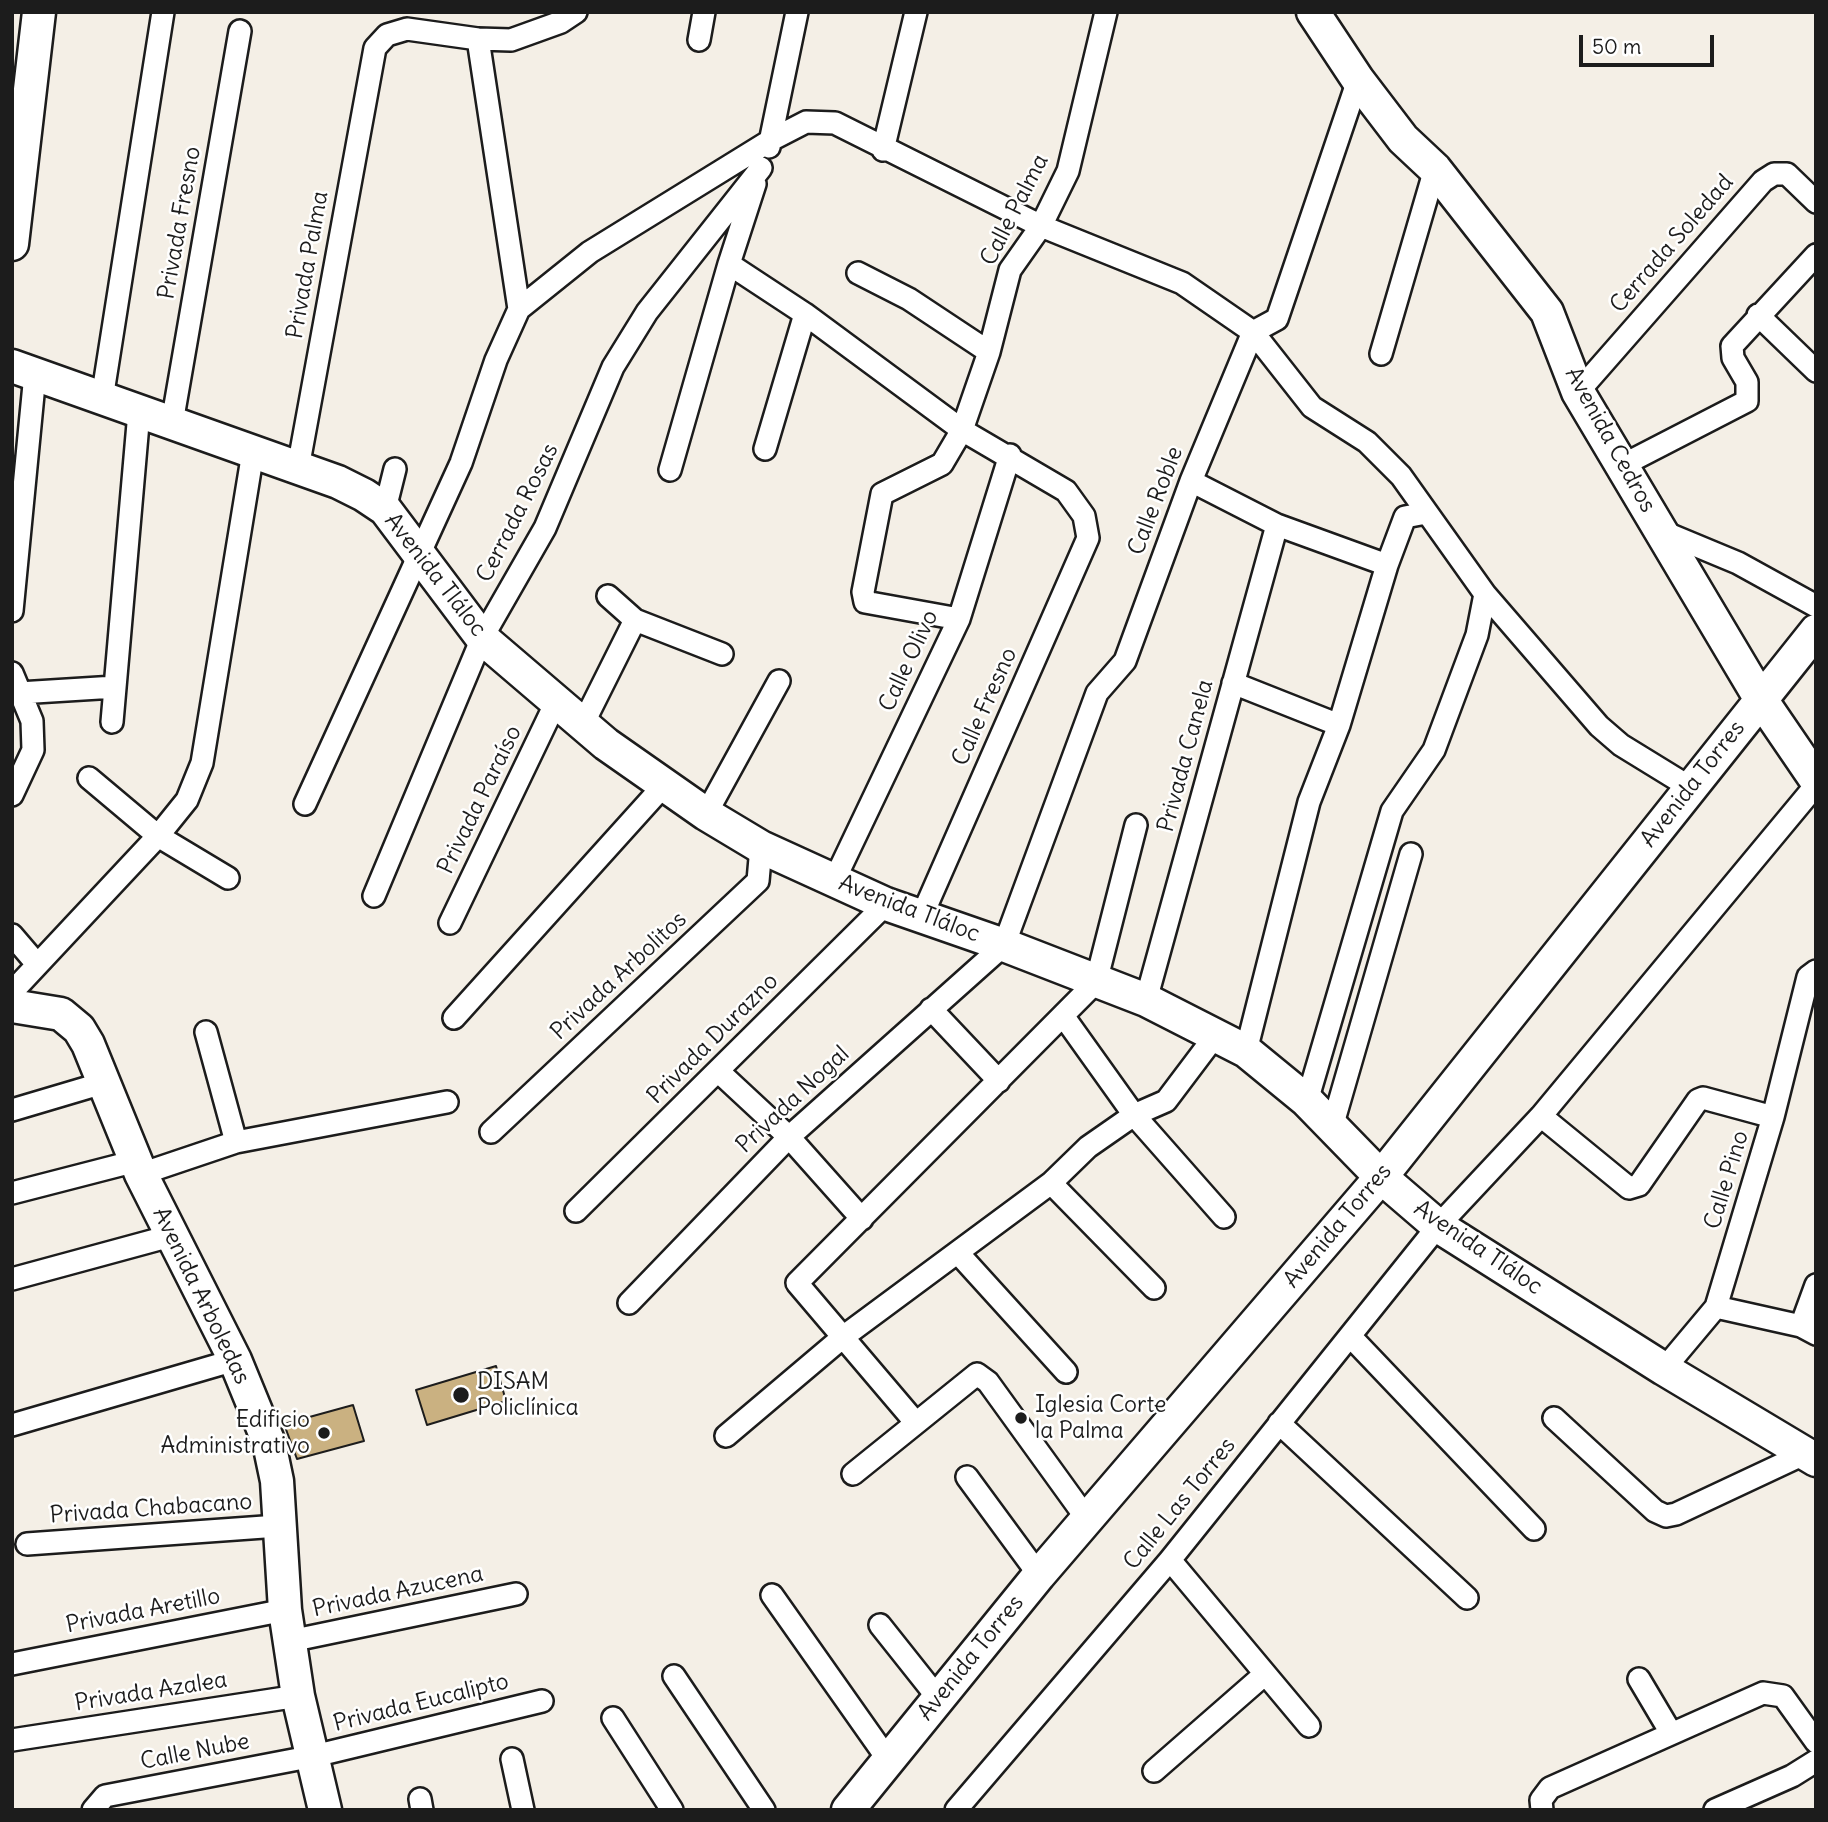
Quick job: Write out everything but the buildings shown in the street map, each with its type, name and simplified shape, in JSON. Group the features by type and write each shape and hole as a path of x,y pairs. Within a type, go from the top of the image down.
{"main road":[{"path":"12,244 39,12"},
{"name":"Avenida Cedros","path":"1313,12 1358,80 1403,139 1435,169 1547,312 1578,392 1760,698 1816,783"},
{"name":"Avenida Tláloc","path":"23,370 347,486 385,509 482,638 583,724 706,814 761,848 886,904 1004,945 1146,1000 1245,1051 1307,1101 1381,1177 1438,1226 1664,1369 1810,1457"},
{"name":"Avenida Torres","path":"848,1810 1039,1575 1381,1177 1816,631"},
{"name":"Avenida Arboledas","path":"12,1006 61,1014 79,1029 139,1168 235,1360 269,1443 277,1481 285,1610 298,1696 325,1810"}],"street":[{"path":"103,398 163,12"},
{"name":"Privada Palma","path":"298,468 374,48 387,35 407,29 478,39 511,40 561,22 576,12"},
{"path":"699,40 704,12"},
{"path":"670,470 729,264 773,139 797,12"},
{"path":"883,150 916,12"},
{"name":"Calle Palma","path":"959,619 865,602 863,592 882,494 942,464 962,430 989,352 1010,270 1041,226 1068,171 1106,12"},
{"name":"Privada Fresno","path":"172,423 240,31"},
{"path":"478,39 519,309"},
{"name":"Calle Roble","path":"1004,945 1097,693 1125,661 1191,481 1253,332 1277,319 1358,80"},
{"path":"305,804 461,463 496,360 519,309 590,252 773,139 806,122 835,123 883,150 1041,226 1182,283 1253,332 1312,407 1367,442 1410,486 1426,513 1485,594 1599,726 1621,745 1691,788"},
{"name":"Cerrada Rosas","path":"374,896 482,638 545,528 613,367 647,312 761,168"},
{"path":"1381,354 1435,169"},
{"name":"Cerrada Soledad","path":"1578,392 1763,181 1774,174 1787,174 1816,202"},
{"path":"1621,466 1747,401 1747,382 1731,352 1732,346 1816,255"},
{"path":"729,264 805,314 962,430 1010,455"},
{"path":"858,273 909,299 989,352"},
{"path":"765,449 805,314"},
{"path":"1758,315 1816,371"},
{"path":"12,611 23,370"},
{"path":"112,722 139,412"},
{"path":"12,992 36,963 158,836 187,800 202,763 253,452"},
{"name":"Calle Fresno","path":"921,918 1088,538 1084,516 1066,491 1010,455"},
{"name":"Calle Olivo","path":"834,881 959,619 1010,455"},
{"path":"385,509 395,469"},
{"path":"1191,481 1277,525 1387,565"},
{"path":"1245,1051 1309,802 1339,724 1387,565 1405,517 1426,513"},
{"name":"Privada Canela","path":"1146,1000 1277,525"},
{"path":"1661,531 1738,563 1816,606"},
{"path":"1307,1101 1392,811 1434,750 1478,635 1485,594"},
{"path":"608,596 635,620 722,654"},
{"path":"583,724 635,620"},
{"path":"706,814 779,681"},
{"path":"12,795 33,750 32,721 16,683 116,687"},
{"path":"1233,683 1339,724"},
{"name":"Privada Paraíso","path":"450,923 557,700"},
{"path":"89,778 158,836 228,878"},
{"name":"Calle Las Torres","path":"956,1810 1170,1560 1438,1226 1541,1116 1816,783"},
{"path":"454,1018 665,784"},
{"path":"916,1423 797,1283 1096,982 1136,825"},
{"name":"Privada Arbolitos","path":"491,1132 758,881 761,848"},
{"path":"1332,1127 1411,854"},
{"name":"Privada Durazno","path":"576,1211 886,904"},
{"path":"12,935 36,963"},
{"name":"Privada Nogal","path":"629,1303 789,1136 1004,945"},
{"name":"Calle Pino","path":"1716,1307 1773,1118 1808,977 1816,971"},
{"path":"931,1009 999,1081"},
{"path":"1063,1017 1134,1115 1224,1217"},
{"path":"206,1032 236,1142"},
{"path":"726,1436 843,1337 1051,1183 1088,1147 1134,1115 1166,1101 1215,1035"},
{"path":"718,1071 789,1136 862,1219"},
{"path":"12,1110 103,1083"},
{"path":"1541,1116 1629,1188 1639,1185 1698,1100 1703,1098 1773,1118"},
{"path":"12,1193 139,1168 236,1142 447,1102"},
{"path":"1051,1183 1154,1288"},
{"path":"12,1279 174,1235"},
{"path":"958,1253 1066,1372"},
{"path":"1664,1369 1716,1307 1809,1330 1816,1285"},
{"path":"1351,1337 1534,1529"},
{"path":"12,1425 235,1360"},
{"path":"853,1474 976,1374 983,1376 1087,1519"},
{"path":"1554,1418 1655,1511 1666,1516 1810,1457"},
{"path":"1279,1423 1467,1598"},
{"path":"967,1477 1039,1575"},
{"name":"Privada Chabacano","path":"27,1545 278,1526"},
{"path":"1170,1560 1309,1726"},
{"name":"Privada Azucena","path":"290,1641 516,1594"},
{"path":"772,1595 889,1761"},
{"name":"Privada Aretillo","path":"12,1664 285,1610"},
{"path":"880,1625 938,1698"},
{"path":"1154,1771 1265,1674"},
{"path":"674,1676 764,1810"},
{"path":"1639,1679 1671,1733"},
{"path":"1542,1805 1550,1788 1763,1693 1783,1696 1816,1742"},
{"name":"Privada Azalea","path":"12,1740 298,1696"},
{"name":"Privada Eucalipto","path":"314,1756 542,1701"},
{"path":"613,1718 672,1810"},
{"name":"Calle Nube","path":"93,1810 105,1796 314,1756"},
{"path":"512,1759 523,1810"},
{"path":"1715,1810 1791,1776 1816,1760"}],"place":[{"name":"DISAM Policlínica","path":"461,1395"},
{"name":"Iglesia Corte la Palma","path":"1021,1418"},
{"name":"Edificio Administrativo","path":"324,1433"}]}
